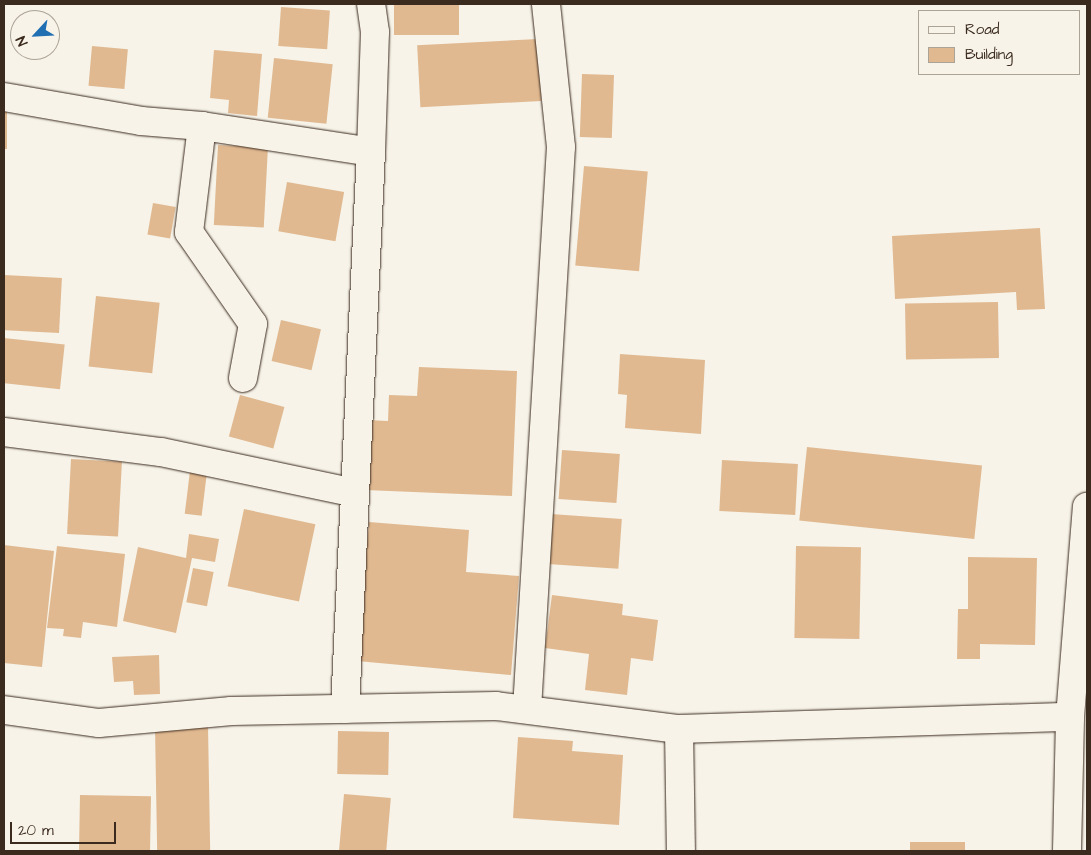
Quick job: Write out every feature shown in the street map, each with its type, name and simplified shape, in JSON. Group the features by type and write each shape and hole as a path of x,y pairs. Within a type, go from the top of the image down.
{"street":[{"path":"345,709 371,152 375,32 371,4"},
{"path":"526,709 561,146 546,4"},
{"path":"4,98 141,121 202,126 371,152"},
{"path":"202,126 189,232 253,324 243,378"},
{"path":"4,432 161,452 355,493"},
{"path":"1067,851 1070,718 1087,507"},
{"path":"4,710 99,723 231,711 496,706 679,729 1070,718"},
{"path":"679,729 681,851"}],"building":[{"path":"394,4 459,4 459,35 394,35"},
{"path":"281,7 330,10 327,49 278,46"},
{"path":"538,39 541,101 420,107 417,45"},
{"path":"92,46 128,49 124,89 89,86"},
{"path":"214,50 262,54 257,116 228,113 229,100 210,98"},
{"path":"274,58 333,64 326,124 268,118"},
{"path":"582,74 614,75 612,138 580,137"},
{"path":"4,110 7,110 7,149 4,149"},
{"path":"218,145 268,148 264,228 214,225"},
{"path":"584,166 648,172 639,271 575,266"},
{"path":"287,182 344,192 335,241 278,231"},
{"path":"153,203 176,207 170,239 147,235"},
{"path":"1040,228 1045,309 1017,310 1016,292 895,299 892,236"},
{"path":"4,275 62,278 59,333 4,330"},
{"path":"96,296 160,303 152,373 89,367"},
{"path":"998,302 999,358 906,360 905,304"},
{"path":"281,320 321,329 312,370 272,361"},
{"path":"4,338 65,344 60,389 4,383"},
{"path":"620,354 705,360 701,434 625,428 627,395 618,394"},
{"path":"419,367 517,371 512,496 365,490 367,420 388,421 389,395 417,396"},
{"path":"240,395 284,407 273,448 229,437"},
{"path":"807,447 982,465 974,539 799,521"},
{"path":"562,450 620,454 616,503 559,499"},
{"path":"71,459 122,462 118,537 67,534"},
{"path":"722,460 798,464 795,515 719,511"},
{"path":"190,471 207,473 202,516 185,514"},
{"path":"244,509 315,524 299,601 228,586"},
{"path":"551,514 622,519 618,569 548,564"},
{"path":"369,522 469,530 466,572 519,576 511,675 357,661"},
{"path":"189,534 219,539 215,562 192,558 176,633 123,621 138,547 186,558"},
{"path":"4,545 54,551 42,667 4,663"},
{"path":"57,546 125,554 117,627 83,622 81,638 63,636 64,629 47,628"},
{"path":"796,546 861,547 859,639 794,638"},
{"path":"968,557 1037,558 1035,645 980,644 980,659 957,659 958,609 968,609"},
{"path":"193,568 214,572 207,606 186,602"},
{"path":"552,595 623,604 622,615 658,620 653,661 631,658 627,695 585,690 589,654 545,648"},
{"path":"159,655 160,694 134,695 133,681 114,682 112,657"},
{"path":"208,726 210,851 157,851 155,727"},
{"path":"338,731 389,732 388,775 337,774"},
{"path":"518,737 573,741 572,751 623,755 619,825 513,818"},
{"path":"344,794 391,798 386,851 339,851"},
{"path":"80,795 151,796 150,851 79,851"},
{"path":"910,842 965,842 965,851 910,851"}]}
